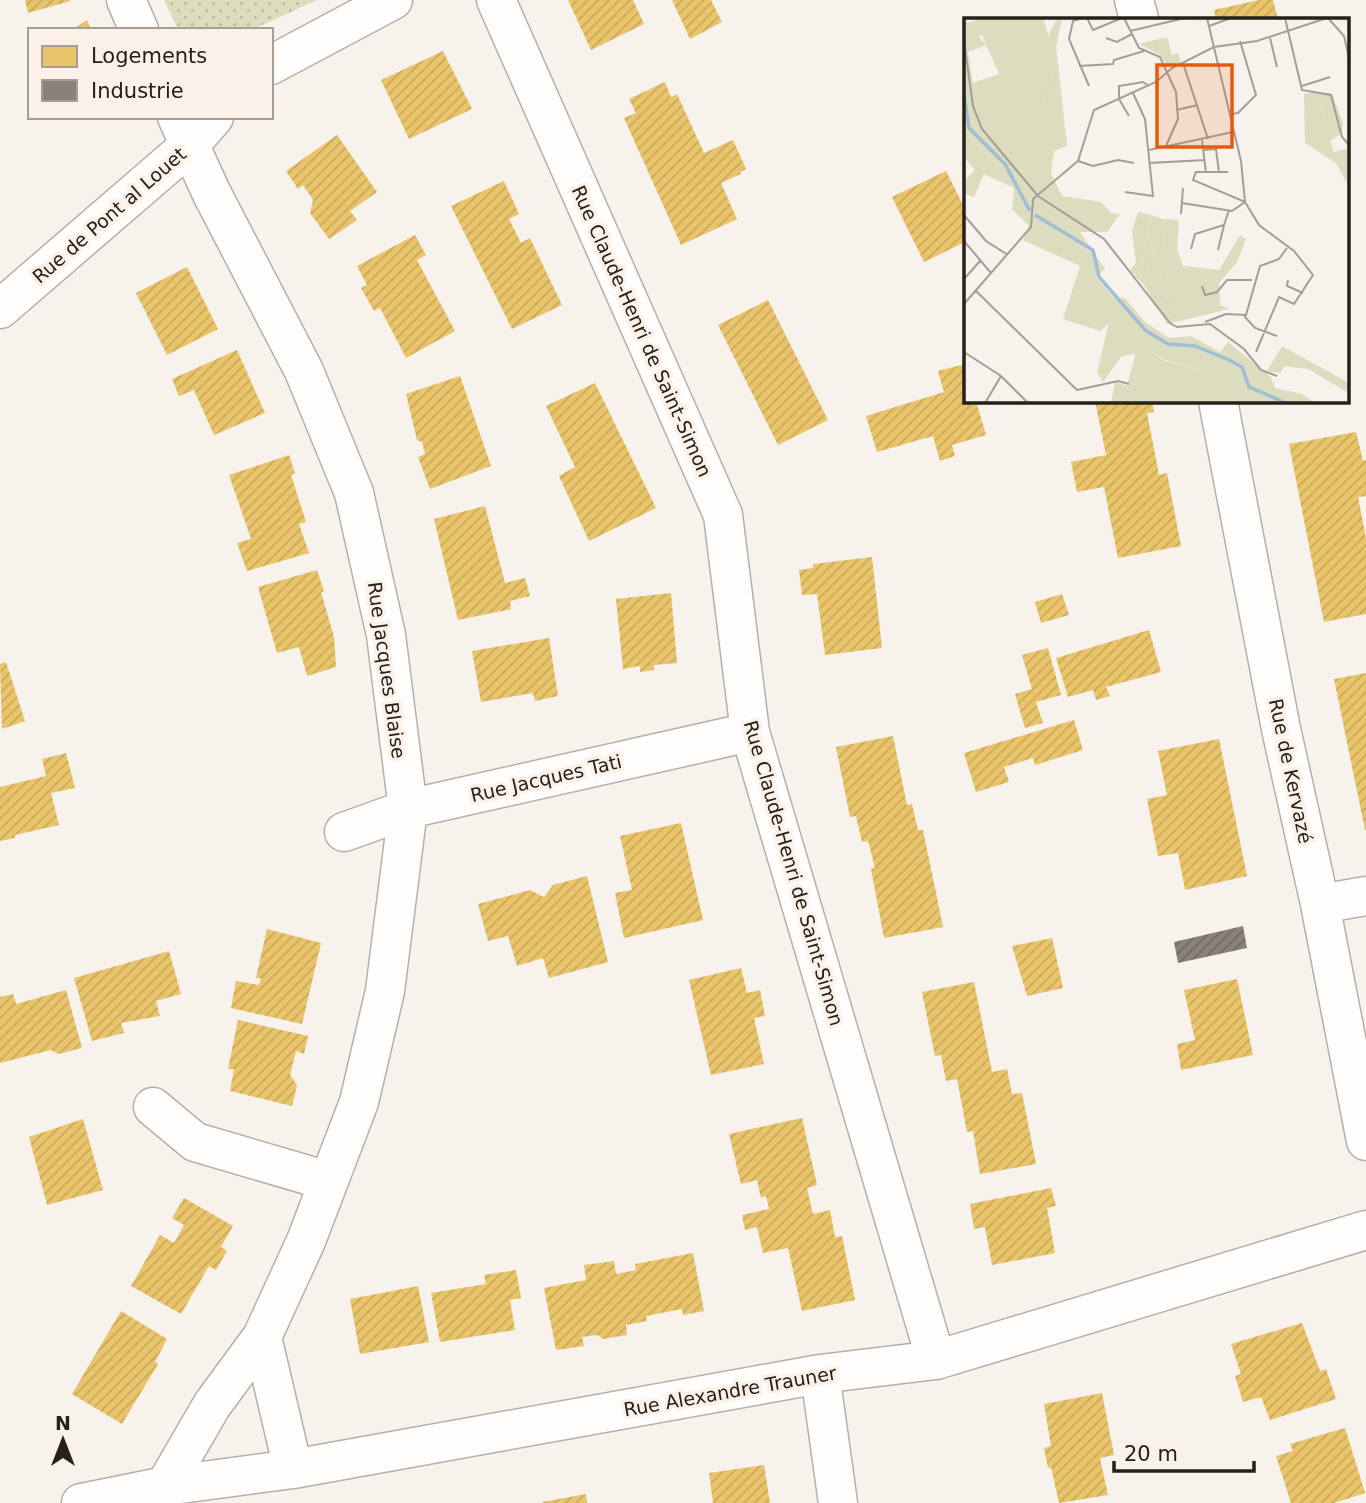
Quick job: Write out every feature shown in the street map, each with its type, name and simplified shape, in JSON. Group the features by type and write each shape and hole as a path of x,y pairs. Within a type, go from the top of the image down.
{"street":[{"path":"126,0 138,28"},
{"path":"273,64 393,0"},
{"name":"Rue Claude-Henri de Saint-Simon","path":"496,0 723,515 750,732 936,1360"},
{"path":"1134,0 1139,18"},
{"name":"Rue de Pont al Louet","path":"0,309 183,132 210,119"},
{"name":"Rue Jacques Blaise","path":"165,1486 212,1405 262,1337 306,1241 359,1102 385,991 408,809 386,635 354,493 304,371 183,132"},
{"name":"Rue de Kervazé","path":"1218,402 1281,729 1320,904 1366,1141"},
{"name":"Rue Jacques Tati","path":"344,832 408,809 750,732"},
{"path":"1320,904 1366,896"},
{"path":"153,1107 195,1142 328,1181"},
{"name":"Rue Alexandre Trauner","path":"81,1503 165,1486 293,1469 820,1374 936,1360 1366,1230"},
{"path":"262,1337 293,1469"},
{"path":"820,1374 838,1503"}],"green space":[{"path":"164,0 317,0 255,28 177,27"}],"building: Logements":[{"path":"25,0 70,0 70,1 28,13"},
{"path":"568,0 633,0 644,24 591,50"},
{"path":"672,0 711,0 722,22 690,39"},
{"path":"1259,0 1273,0 1278,18 1216,18 1214,10"},
{"path":"87,20 90,28 75,28"},
{"path":"443,51 472,109 409,139 381,80"},
{"path":"665,82 671,97 677,94 704,153 733,140 746,169 721,183 737,219 681,245 624,118 636,113 629,99"},
{"path":"337,135 377,192 350,211 357,220 329,239 310,213 313,200 303,185 298,189 286,171"},
{"path":"946,171 964,207 964,242 924,262 892,197"},
{"path":"504,181 519,214 509,219 521,243 530,238 562,305 512,329 451,206"},
{"path":"415,235 426,255 417,260 455,331 406,358 380,308 374,311 361,288 367,285 357,266"},
{"path":"187,267 218,329 167,355 136,293"},
{"path":"768,300 828,420 778,445 718,325"},
{"path":"237,350 265,413 214,435 194,390 179,396 172,379"},
{"path":"964,364 964,402 976,402 986,435 952,445 955,456 940,461 933,436 877,452 866,416 944,392 938,371"},
{"path":"460,376 491,466 430,489 418,457 425,454 422,442 417,440 406,394"},
{"path":"595,383 656,508 589,541 559,476 575,467 546,406"},
{"path":"1095,402 1152,402 1154,412 1147,413 1159,475 1167,473 1181,546 1118,558 1104,487 1077,492 1071,462 1106,455"},
{"path":"1356,432 1363,461 1366,460 1366,496 1358,497 1366,538 1366,614 1324,622 1289,444"},
{"path":"289,455 295,473 291,475 306,522 299,524 309,553 247,571 237,543 251,539 229,475"},
{"path":"485,506 505,583 525,578 530,596 510,601 511,609 458,620 434,519"},
{"path":"872,557 882,648 825,655 817,594 802,595 799,570 813,568 813,564"},
{"path":"317,570 334,637 336,667 307,676 299,647 277,653 258,587"},
{"path":"671,593 677,663 654,665 654,670 640,672 640,666 623,669 616,599"},
{"path":"1062,594 1069,615 1041,623 1035,602"},
{"path":"1149,630 1161,672 1106,687 1110,696 1096,700 1093,690 1068,697 1056,658"},
{"path":"549,638 558,696 535,701 533,693 481,702 472,651"},
{"path":"1048,648 1061,695 1036,702 1043,723 1025,728 1015,694 1032,689 1022,655"},
{"path":"6,662 25,721 2,729 0,664"},
{"path":"1366,673 1366,830 1365,830 1334,679"},
{"path":"1074,720 1083,750 1035,765 1033,758 1004,767 1009,782 976,792 964,753"},
{"path":"893,736 907,805 912,804 918,830 923,830 943,927 884,938 871,869 875,868 868,841 862,842 856,816 850,817 836,747"},
{"path":"1219,739 1247,876 1185,890 1178,853 1158,856 1147,799 1167,795 1158,751"},
{"path":"66,753 75,788 51,793 59,825 0,841 0,787 46,776 42,759"},
{"path":"681,823 703,920 624,938 615,893 632,890 620,836"},
{"path":"587,876 608,962 549,978 543,958 517,966 508,936 488,941 478,904 530,890 544,897 553,885"},
{"path":"267,929 321,943 302,1024 231,1008 236,981 259,985 261,978 256,978"},
{"path":"1052,938 1063,988 1027,996 1012,946"},
{"path":"169,951 181,994 156,1001 160,1016 121,1023 124,1033 92,1041 74,978"},
{"path":"741,968 747,993 760,990 765,1016 754,1018 764,1064 711,1075 689,980"},
{"path":"1237,979 1253,1055 1181,1070 1177,1044 1195,1040 1184,990"},
{"path":"974,982 992,1072 1007,1069 1012,1094 1022,1093 1036,1164 980,1174 973,1131 967,1132 957,1079 946,1081 941,1055 935,1056 922,992"},
{"path":"66,990 82,1048 58,1054 51,1050 0,1063 0,997 13,994 16,1004"},
{"path":"238,1020 308,1036 304,1054 296,1051 290,1075 297,1085 292,1106 230,1091 234,1069 228,1069"},
{"path":"802,1118 817,1185 807,1188 813,1214 830,1210 835,1237 842,1236 855,1300 802,1311 788,1248 763,1253 757,1227 745,1230 742,1215 769,1209 766,1196 761,1198 757,1180 741,1184 729,1134"},
{"path":"83,1119 103,1190 47,1205 29,1137"},
{"path":"1051,1188 1056,1206 1047,1208 1055,1253 992,1265 985,1227 974,1229 970,1204"},
{"path":"184,1198 233,1226 221,1247 227,1251 216,1270 209,1266 181,1314 131,1286 160,1235 174,1243 184,1225 172,1218"},
{"path":"693,1253 704,1311 683,1315 682,1309 646,1316 647,1321 626,1325 627,1335 603,1339 597,1335 582,1337 584,1346 556,1350 544,1288 586,1280 584,1265 614,1261 616,1274 636,1270 635,1264"},
{"path":"516,1270 521,1298 510,1300 515,1330 440,1342 431,1293 486,1284 484,1275"},
{"path":"418,1286 429,1342 360,1354 350,1299"},
{"path":"121,1311 167,1339 155,1362 158,1364 122,1424 72,1394"},
{"path":"1302,1323 1320,1371 1326,1369 1336,1399 1270,1420 1261,1397 1243,1402 1235,1376 1241,1374 1231,1344"},
{"path":"1102,1393 1114,1455 1100,1458 1108,1495 1059,1503 1044,1448 1051,1446 1044,1404"},
{"path":"1345,1428 1365,1493 1334,1503 1291,1503 1276,1456 1293,1451 1290,1444"},
{"path":"764,1465 770,1503 713,1503 709,1473"},
{"path":"586,1494 587,1503 542,1503 542,1502"}],"building: Industrie":[{"path":"1243,926 1247,948 1178,963 1174,942"}]}
